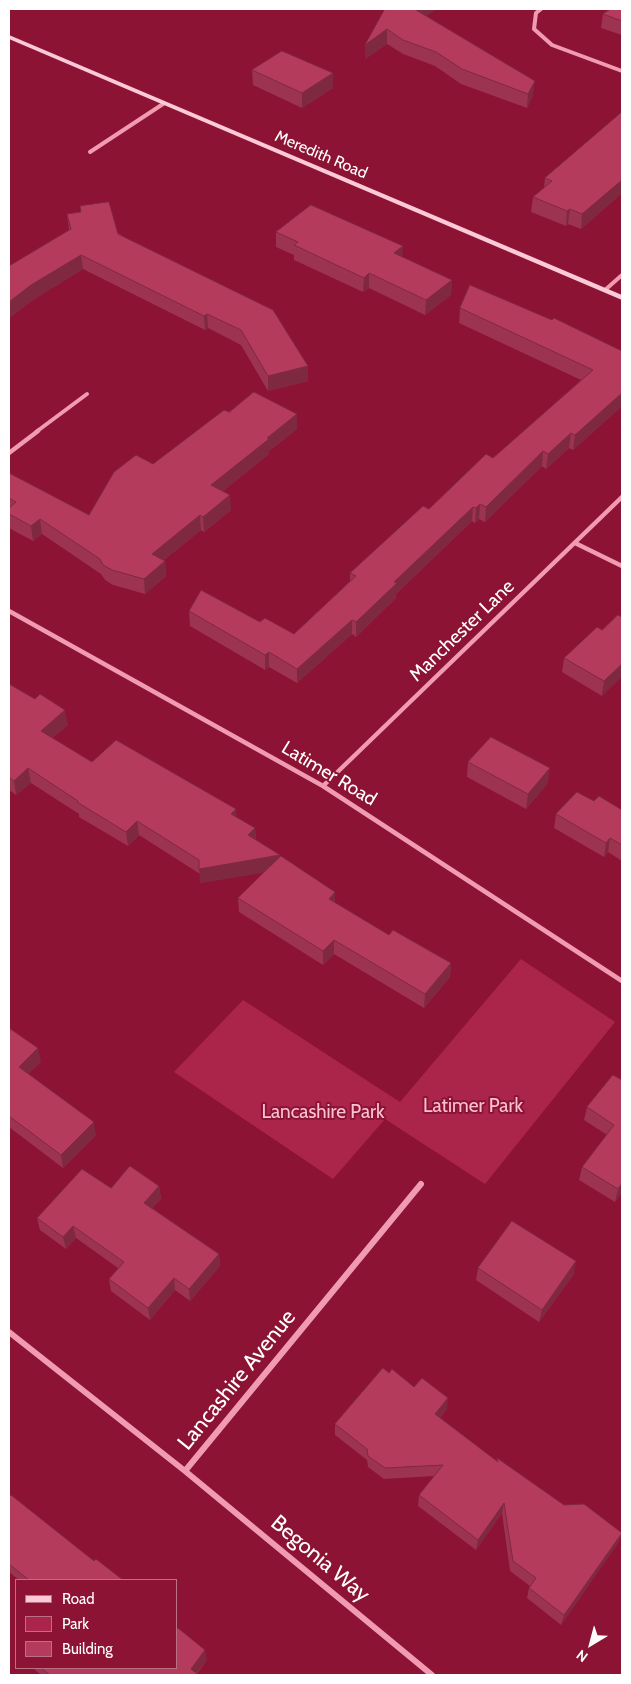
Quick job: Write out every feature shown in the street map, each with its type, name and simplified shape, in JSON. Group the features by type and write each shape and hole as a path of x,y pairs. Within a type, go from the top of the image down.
{"street":[{"path":"541,9 536,13 534,29 552,44 622,71"},
{"name":"Meredith Road","path":"9,37 622,298"},
{"path":"90,152 163,104"},
{"path":"605,290 622,275"},
{"path":"9,453 87,394"},
{"name":"Manchester Lane","path":"323,786 622,497"},
{"path":"575,543 622,566"},
{"name":"Latimer Road","path":"9,611 323,786 622,981"},
{"name":"Lancashire Avenue","path":"9,1332 185,1471 421,1184"},
{"name":"Begonia Way","path":"185,1471 432,1675"}],"green space":[{"path":"521,959 615,1022 485,1184 385,1119 333,1179 174,1072 243,1000 400,1102"}],"building":[{"path":"385,9 417,9 535,81 528,94 462,69 436,52 403,40 387,29 365,45"},
{"path":"611,9 622,9 622,21 603,14"},
{"path":"282,51 333,73 302,93 252,70"},
{"path":"622,112 622,180 582,214 570,209 567,211 533,197 552,181 545,178"},
{"path":"109,202 118,234 273,310 308,366 268,376 241,330 207,314 204,316 81,255 31,285 9,302 9,266 71,229 67,214 81,212 80,206"},
{"path":"311,205 403,246 394,253 452,280 426,300 369,273 364,278 294,245 298,242 276,232"},
{"path":"470,285 552,320 554,318 622,351 622,393 575,435 571,433 548,454 543,451 486,507 480,504 476,508 473,507 394,582 397,583 356,622 352,620 297,669 269,652 265,655 189,611 201,590 260,622 265,618 294,634 356,576 350,573 423,506 429,509 486,454 493,458 593,370 460,308"},
{"path":"254,392 297,414 211,485 230,495 203,517 200,515 152,554 165,561 144,579 112,570 103,565 100,559 40,519 31,526 9,514 9,508 16,502 9,498 9,473 89,515 114,472 136,455 153,464 224,410 229,412"},
{"path":"618,615 622,617 622,664 604,681 564,658 597,627 602,630"},
{"path":"9,684 35,699 40,694 65,710 41,731 92,762 116,740 236,809 231,814 255,828 248,835 280,855 199,869 199,860 137,821 126,832 77,802 28,768 14,781 9,777"},
{"path":"491,737 550,768 528,794 468,762"},
{"path":"577,792 594,801 599,796 622,810 622,845 610,838 606,843 556,814"},
{"path":"281,856 335,892 329,899 389,935 393,930 451,963 425,994 334,940 323,951 238,898"},
{"path":"9,1028 38,1048 19,1067 94,1122 61,1155 9,1116"},
{"path":"613,1075 622,1080 622,1183 618,1189 582,1167 614,1125 587,1107"},
{"path":"130,1166 159,1186 144,1203 219,1254 189,1289 174,1278 148,1308 109,1279 124,1262 73,1226 63,1237 37,1218 82,1169 111,1188"},
{"path":"512,1221 576,1261 542,1310 478,1268"},
{"path":"383,1368 389,1373 392,1369 414,1387 422,1378 448,1398 435,1414 498,1462 497,1458 564,1505 584,1504 622,1533 564,1615 529,1588 536,1578 513,1561 504,1503 478,1540 419,1495 443,1465 385,1468 368,1456 367,1449 335,1424"},
{"path":"11,1495 94,1561 96,1559 122,1579 28,1579 9,1564 9,1498"},
{"path":"178,1628 205,1650 191,1669 199,1675 50,1675 42,1669 178,1669"}],"park label":[{"name":"Latimer Park","path":"473,1106"},
{"name":"Lancashire Park","path":"323,1112"}]}
